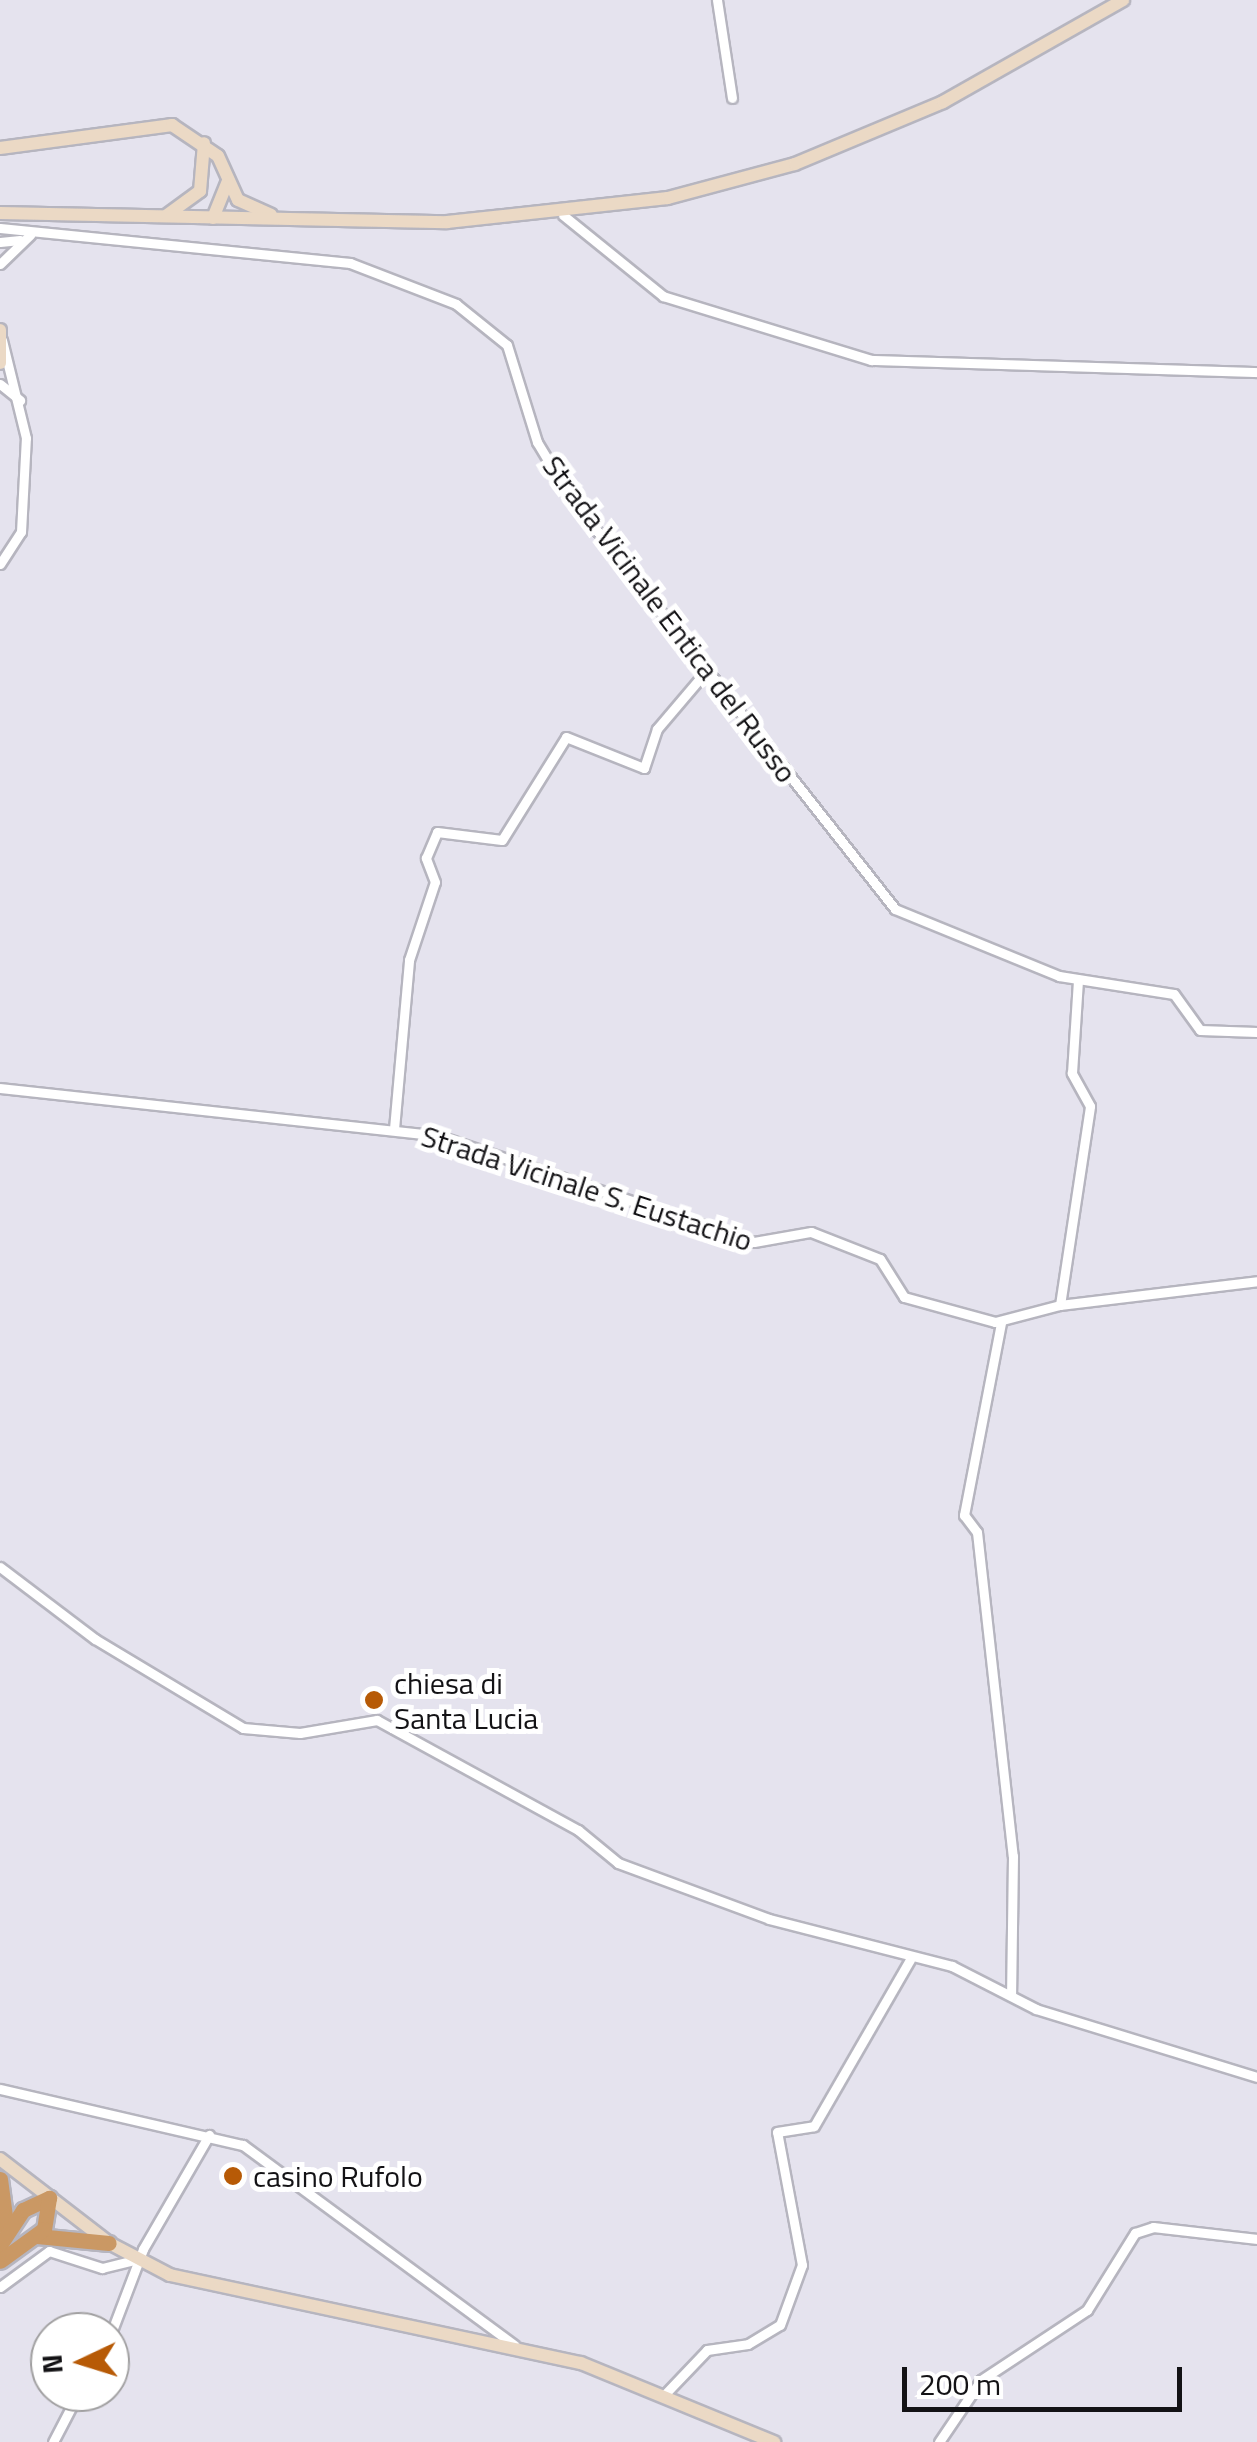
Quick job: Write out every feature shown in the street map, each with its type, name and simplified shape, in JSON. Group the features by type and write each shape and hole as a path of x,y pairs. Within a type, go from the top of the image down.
{"highway":[{"path":"0,2179 4,2238"},
{"path":"0,2261 37,2236 49,2198"},
{"path":"4,2238 49,2198"},
{"path":"37,2236 109,2243"}],"main road":[{"path":"0,213 288,220 563,214 722,185 840,147 944,102 1124,0"},
{"path":"0,148 153,124 204,143 227,183 253,210 288,220"},
{"path":"204,143 200,191 213,218"},
{"path":"213,218 227,183"},
{"path":"165,216 200,191"},
{"path":"0,363 1,334"},
{"path":"0,2159 109,2243 138,2259 241,2296 520,2350 666,2393 774,2442"}],"street":[{"path":"717,0 732,98"},
{"path":"563,214 663,296 871,360 1257,372"},
{"path":"0,228 26,237"},
{"path":"0,242 26,237"},
{"path":"0,264 26,237"},
{"name":"Strada Vicinale Entica del Russo","path":"26,237 332,260 456,304 507,345 546,460 895,910 1078,979 1174,994 1200,1030 1257,1032"},
{"path":"0,564 24,518 22,402 1,334"},
{"path":"0,384 22,402"},
{"path":"394,1129 408,960 436,882 426,858 437,832 502,840 566,736 644,768 657,729 707,670"},
{"path":"1060,1305 1090,1106 1072,1073 1078,979"},
{"name":"Strada Vicinale S. Eustachio","path":"0,1088 394,1129 479,1147 754,1242 811,1232 880,1258 904,1297 1001,1323"},
{"path":"1011,1994 1013,1856 977,1532 964,1515 1001,1323 1060,1305 1257,1281"},
{"path":"0,1567 95,1638 243,1728 300,1733 378,1720 578,1830 618,1863 910,1960 952,1966 1011,1994 1150,2049 1257,2077"},
{"path":"666,2393 707,2350 748,2344 780,2325 802,2265 776,2132 814,2126 910,1960"},
{"path":"0,2089 243,2145 520,2350"},
{"path":"119,2312 138,2259 209,2136"},
{"path":"940,2442 980,2380 1086,2310 1135,2233 1152,2227 1257,2239"},
{"path":"0,2287 49,2251 102,2268 138,2259"},
{"path":"54,2442 68,2412"}],"place":[{"name":"chiesa di Santa Lucia","path":"374,1700"},
{"name":"casino Rufolo","path":"233,2176"}]}
